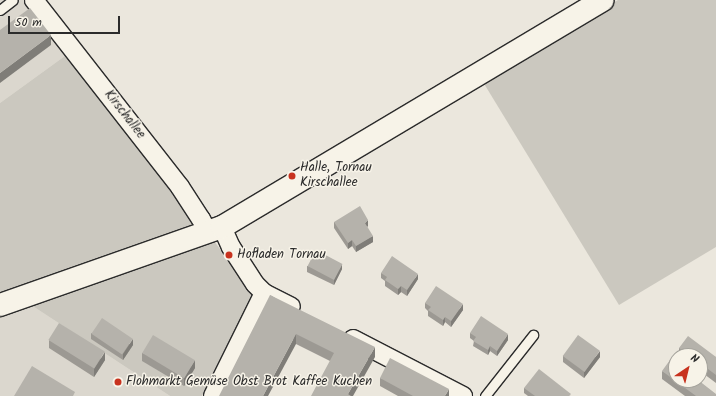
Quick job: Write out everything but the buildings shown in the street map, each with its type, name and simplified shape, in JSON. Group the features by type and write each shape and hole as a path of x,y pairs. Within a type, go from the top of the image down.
{"main road":[{"path":"0,305 215,230 603,0"}],"street":[{"name":"Kirschallee","path":"34,0 180,188 201,219 215,230 235,253 255,284 264,293"},
{"path":"213,396 264,293 305,314"},
{"path":"339,332 462,396"}],"lane":[{"path":"0,10 13,0"},
{"path":"485,396 533,335"}],"shaded area":[{"path":"0,0 28,0 69,53 0,103"},
{"path":"618,0 716,0 716,247 619,305 483,82"},
{"path":"69,53 203,228 0,299 0,103"},
{"path":"211,237 253,293 202,396 170,396 28,303"},
{"path":"28,303 170,396 0,396 0,312"}],"place":[{"name":"Halle, Tornau Kirschallee","path":"292,176"},
{"name":"Hofladen Tornau","path":"229,255"},
{"name":"Flohmarkt Gemüse Obst Brot Kaffee Kuchen","path":"118,382"}]}
